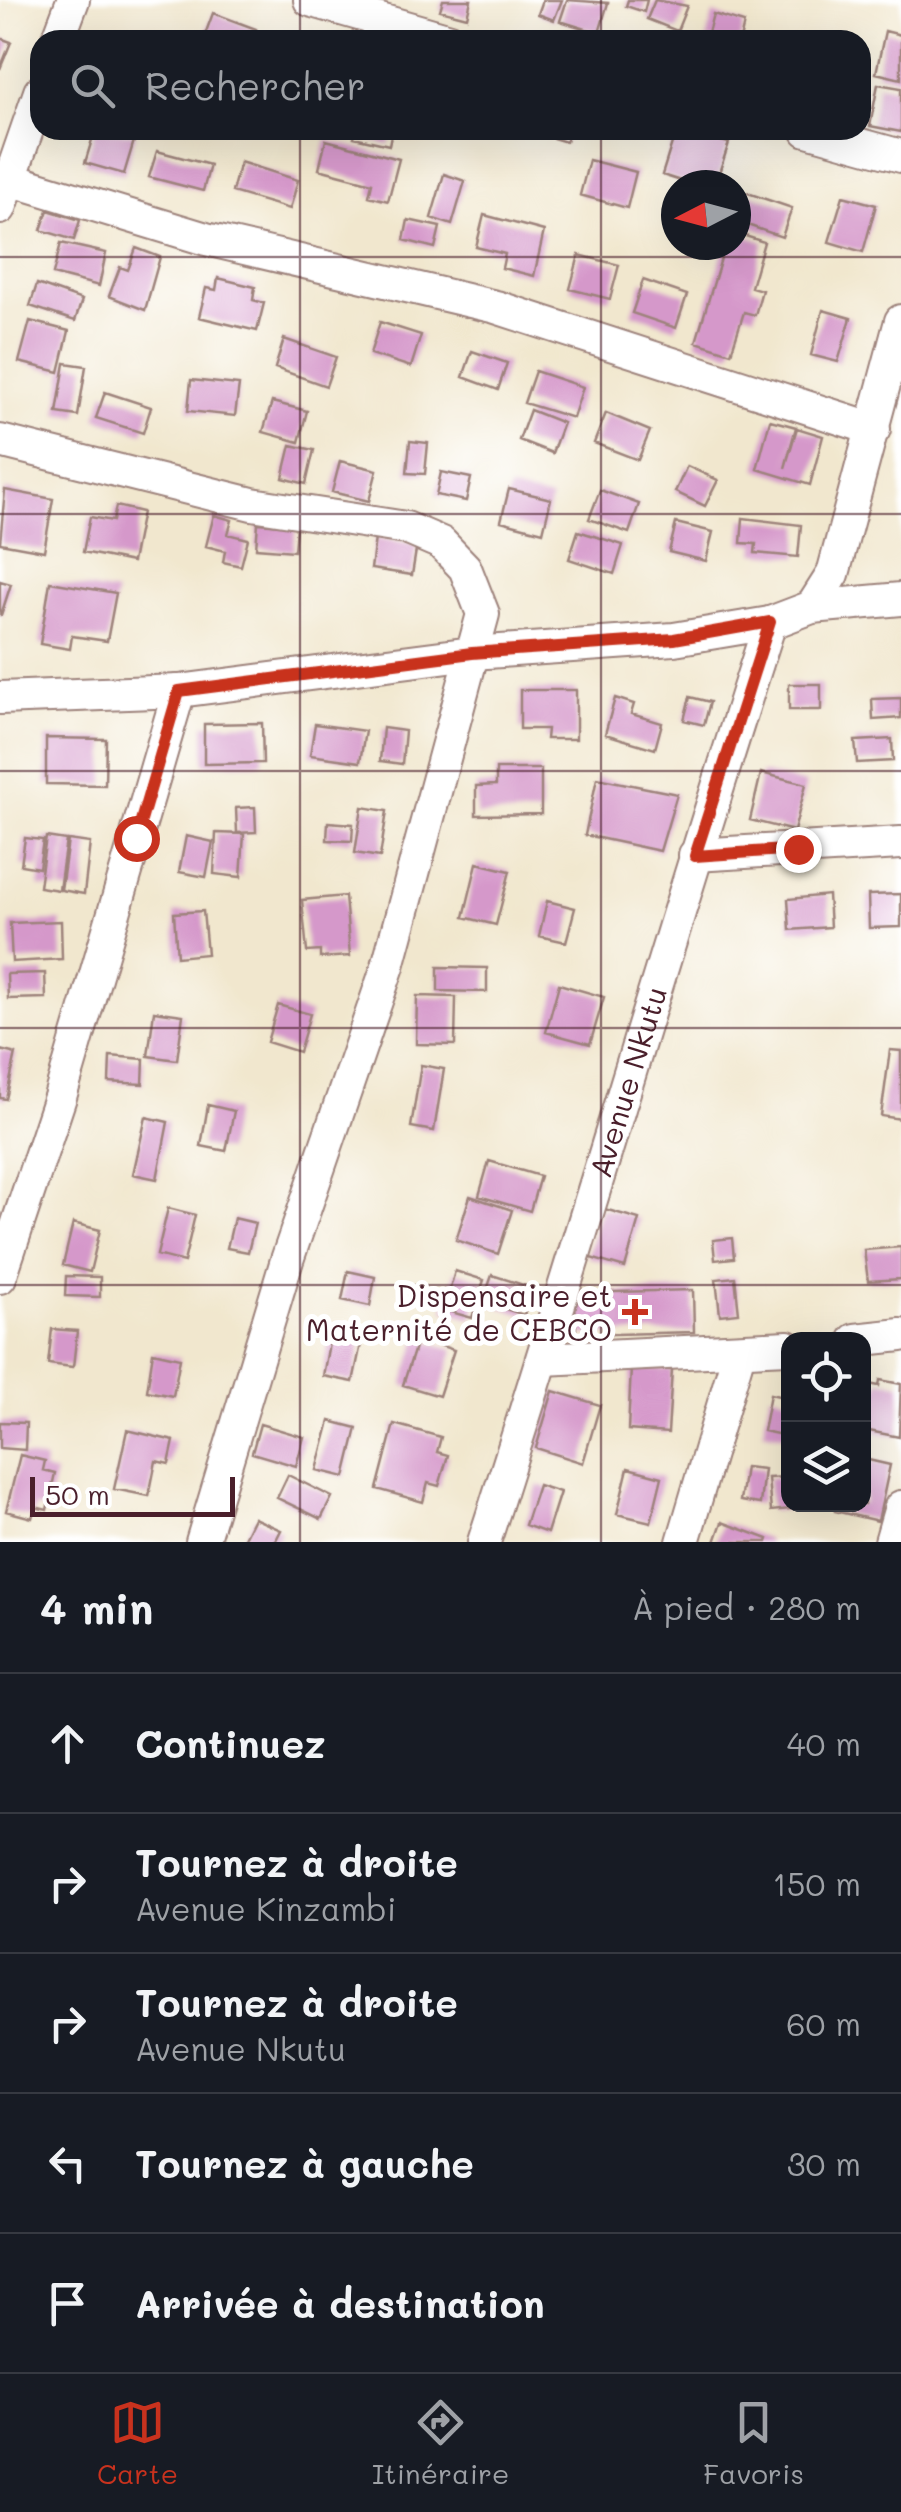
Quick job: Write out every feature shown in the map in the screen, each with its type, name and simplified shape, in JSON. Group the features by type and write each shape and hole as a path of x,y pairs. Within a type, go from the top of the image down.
{"street":[{"path":"62,30 72,0"},
{"path":"310,0 415,30"},
{"path":"30,121 5,194 496,307 874,429"},
{"path":"843,140 901,156"},
{"path":"812,607 833,574 901,320"},
{"path":"0,441 252,504 406,528 441,543 464,568 482,614 388,966 287,1260 202,1542"},
{"path":"0,698 179,691 472,653 674,639 770,622 812,607 901,600"},
{"name":"Avenue Nkutu","path":"484,1542 770,622"},
{"path":"0,1277 60,1097 179,691"},
{"path":"695,856 901,842"},
{"path":"871,1338 901,1334"},
{"path":"543,1359 781,1348"},
{"path":"683,1542 739,1352"},
{"path":"891,1542 901,1507"}],"building":[{"path":"443,0 471,0 467,17 440,10"},
{"path":"543,0 562,0 554,20 538,14"},
{"path":"567,0 608,3 600,30 560,21"},
{"path":"628,0 647,0 644,12 626,6"},
{"path":"655,0 687,6 677,30 647,19"},
{"path":"213,13 256,29 256,30 207,30"},
{"path":"713,14 744,23 742,30 709,30"},
{"path":"885,31 901,35 901,79 876,73"},
{"path":"0,38 11,42 0,69"},
{"path":"878,84 901,88 901,132 871,126"},
{"path":"92,140 134,140 124,174 85,163"},
{"path":"326,140 399,159 388,201 369,196 372,183 319,169"},
{"path":"673,140 729,143 720,170 664,170"},
{"path":"157,151 210,165 203,191 149,177"},
{"path":"589,160 636,172 627,208 580,195"},
{"path":"240,162 298,180 290,209 232,192"},
{"path":"444,174 465,181 452,225 431,218"},
{"path":"751,194 792,208 782,237 751,226"},
{"path":"843,196 876,205 863,252 829,242"},
{"path":"48,210 80,220 74,240 41,230"},
{"path":"484,215 544,231 534,276 502,268 505,254 476,247"},
{"path":"408,220 440,227 435,248 404,240"},
{"path":"751,238 764,242 751,287 762,290 755,315 744,312 731,353 696,342 721,260 751,260"},
{"path":"61,243 106,253 99,286 53,274"},
{"path":"136,248 160,257 145,310 109,296 120,267 128,270"},
{"path":"579,255 619,265 610,299 570,289"},
{"path":"218,278 255,287 253,300 264,303 257,331 199,317 206,288 216,290"},
{"path":"643,280 687,295 676,328 632,313"},
{"path":"37,284 82,300 75,321 30,306"},
{"path":"823,310 851,318 838,362 811,355"},
{"path":"30,321 69,331 59,372 19,362"},
{"path":"380,322 421,335 411,367 370,354"},
{"path":"284,339 336,357 326,386 275,368"},
{"path":"472,351 507,363 498,390 463,377"},
{"path":"65,363 86,366 78,416 57,413"},
{"path":"535,371 583,387 573,418 524,403"},
{"path":"191,380 239,385 235,416 188,411"},
{"path":"105,392 151,407 143,433 96,418"},
{"path":"272,402 307,411 299,442 263,432"},
{"path":"530,410 563,423 552,453 519,440"},
{"path":"606,413 650,431 638,460 594,443"},
{"path":"770,420 796,427 785,468 797,428 823,436 810,485 757,469"},
{"path":"410,441 428,443 425,474 407,473"},
{"path":"291,445 314,450 306,484 283,478"},
{"path":"340,461 377,470 369,501 332,492"},
{"path":"687,466 718,480 705,506 675,492"},
{"path":"441,472 471,478 466,501 436,495"},
{"path":"509,489 551,499 543,532 501,521"},
{"path":"5,490 53,499 44,551 0,543"},
{"path":"600,490 639,504 629,533 589,519"},
{"path":"116,506 142,512 132,562 83,552 90,517 113,521"},
{"path":"214,515 232,520 228,534 248,539 241,566 223,562 225,551 206,546"},
{"path":"743,518 801,525 798,557 755,553 756,544 741,543"},
{"path":"258,523 296,526 294,551 256,548"},
{"path":"676,523 713,532 706,561 669,552"},
{"path":"578,531 623,545 614,574 569,559"},
{"path":"375,538 417,544 412,575 371,569"},
{"path":"0,581 11,584 1,615 0,615"},
{"path":"50,582 116,593 107,641 72,636 70,649 40,644"},
{"path":"789,684 821,684 821,710 789,710"},
{"path":"520,690 576,690 576,739 546,739 547,729 520,729"},
{"path":"690,697 710,702 704,725 684,720"},
{"path":"615,698 634,704 631,714 662,723 655,749 605,734"},
{"path":"901,698 901,718 873,720 872,699"},
{"path":"262,723 263,763 204,764 204,724"},
{"path":"315,724 365,731 360,762 310,755"},
{"path":"383,728 405,731 402,764 380,761"},
{"path":"46,738 106,739 105,785 46,784"},
{"path":"892,739 893,761 857,763 855,741"},
{"path":"496,769 541,769 541,814 476,815 476,786 496,785"},
{"path":"761,773 806,784 794,831 750,820"},
{"path":"597,778 677,794 660,851 585,835"},
{"path":"255,807 256,832 237,833 236,808"},
{"path":"362,807 387,811 380,857 355,853"},
{"path":"328,822 353,824 352,841 327,840"},
{"path":"216,833 244,834 241,877 214,874"},
{"path":"186,836 213,842 206,877 179,872"},
{"path":"46,837 66,840 59,890 39,887"},
{"path":"25,838 43,840 39,868 21,865"},
{"path":"68,840 90,843 84,894 61,890"},
{"path":"477,863 510,871 496,925 464,917"},
{"path":"901,894 901,927 869,928 868,895"},
{"path":"828,895 830,927 790,930 788,899"},
{"path":"345,896 350,956 320,958 320,951 307,952 302,900"},
{"path":"547,901 575,908 566,942 539,936"},
{"path":"203,911 207,954 177,957 174,913"},
{"path":"61,921 62,959 12,962 10,923"},
{"path":"438,967 487,968 487,992 438,991"},
{"path":"45,973 46,998 8,999 7,974"},
{"path":"559,984 604,997 590,1044 546,1032"},
{"path":"417,996 456,997 455,1045 416,1044"},
{"path":"278,1005 310,1014 299,1052 267,1042"},
{"path":"154,1011 183,1015 177,1060 148,1056"},
{"path":"0,1050 16,1054 6,1099 0,1098"},
{"path":"890,1050 901,1051 901,1119 881,1116"},
{"path":"110,1056 144,1059 143,1084 109,1082"},
{"path":"421,1065 444,1069 434,1131 411,1127"},
{"path":"208,1105 234,1111 226,1151 201,1146"},
{"path":"146,1117 168,1122 157,1179 133,1174"},
{"path":"489,1161 540,1176 530,1211 479,1196"},
{"path":"470,1196 512,1210 498,1254 456,1240"},
{"path":"168,1208 195,1215 184,1262 157,1255"},
{"path":"601,1208 639,1219 625,1268 587,1257"},
{"path":"234,1218 255,1223 248,1252 227,1248"},
{"path":"73,1223 100,1230 90,1272 63,1265"},
{"path":"732,1238 734,1258 715,1260 713,1240"},
{"path":"901,1247 901,1279 868,1281 864,1250"},
{"path":"348,1271 375,1277 370,1306 342,1300"},
{"path":"455,1271 484,1280 472,1318 444,1310"},
{"path":"492,1275 533,1288 524,1315 483,1302"},
{"path":"66,1276 100,1277 100,1297 65,1296"},
{"path":"735,1277 739,1313 720,1315 716,1279"},
{"name":"Dispensaire et Maternité de CEBCO","path":"693,1290 694,1332 576,1335 575,1293"},
{"path":"52,1329 77,1331 73,1367 48,1364"},
{"path":"331,1332 362,1339 353,1382 323,1376"},
{"path":"418,1338 454,1350 439,1396 403,1385"},
{"path":"153,1352 180,1358 173,1396 147,1391"},
{"path":"631,1368 672,1370 668,1433 628,1430"},
{"path":"880,1380 901,1384 899,1437 871,1431 871,1384 879,1386"},
{"path":"553,1391 600,1405 583,1463 536,1448"},
{"path":"770,1394 781,1396 781,1435 763,1431"},
{"path":"330,1421 357,1428 345,1477 317,1470"},
{"path":"0,1422 26,1423 25,1450 0,1448"},
{"path":"260,1424 304,1437 296,1466 252,1453"},
{"path":"394,1424 441,1437 437,1452 448,1455 439,1486 428,1483 423,1502 377,1489"},
{"path":"127,1430 174,1441 169,1464 156,1461 149,1496 114,1489"},
{"path":"20,1455 45,1461 43,1470 55,1473 47,1510 35,1507 32,1518 6,1511"},
{"path":"871,1461 890,1465 878,1521 839,1512 871,1512"},
{"path":"745,1467 764,1469 760,1504 740,1501"},
{"path":"628,1468 662,1477 651,1522 617,1514"},
{"path":"288,1475 332,1497 321,1519 277,1498"},
{"path":"781,1477 781,1510 771,1511 768,1478"},
{"path":"538,1485 560,1492 547,1533 525,1525"},
{"path":"254,1518 281,1530 275,1542 242,1542"},
{"path":"722,1522 768,1539 767,1542 715,1542"}],"place":[{"name":"Dispensaire et Maternité de CEBCO","path":"635,1312"}],"route":[{"path":"136,838 179,691 472,653 674,639 770,622 695,856 798,849"}]}
